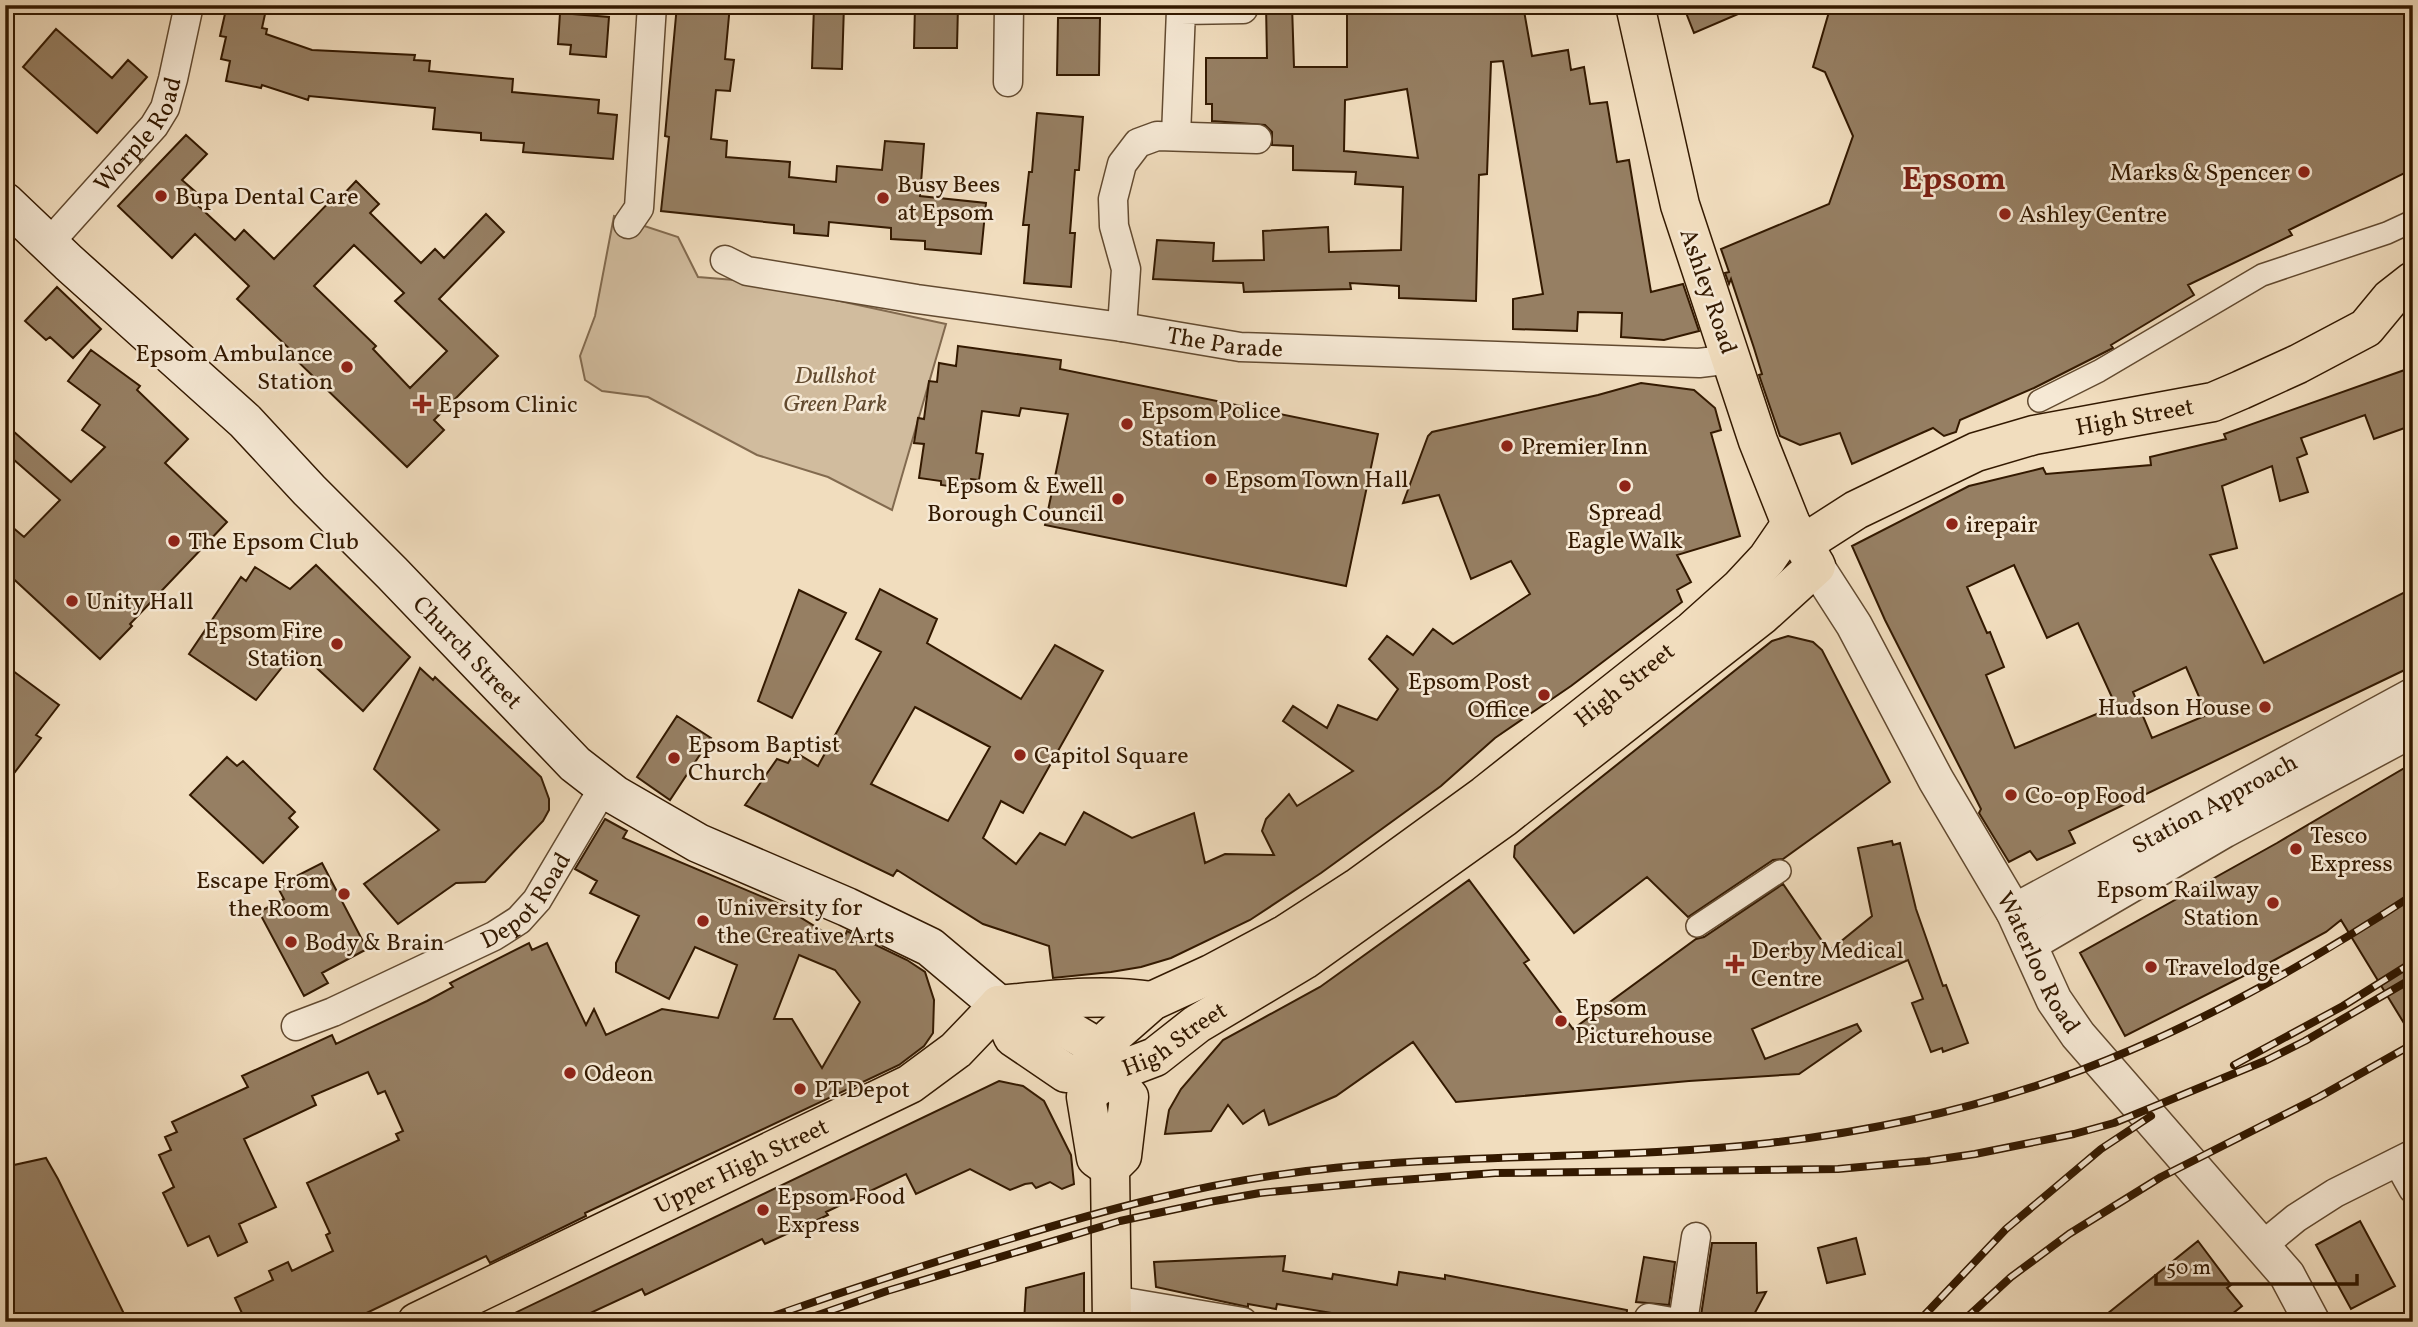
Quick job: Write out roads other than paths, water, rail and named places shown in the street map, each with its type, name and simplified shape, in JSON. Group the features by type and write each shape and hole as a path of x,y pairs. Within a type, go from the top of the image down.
{"main road":[{"name":"Ashley Road","path":"1635,5 1680,205 1758,441 1803,545"},
{"name":"Church Street","path":"5,202 245,421 549,738 604,787 698,844 847,907 930,947 999,1005"},
{"name":"High Street","path":"1803,545 1762,615 1503,818 1304,960 1197,1024 1155,1057 1110,1074 1111,1037 1152,1001 1211,975 1286,934 1357,888 1485,795 1692,631 1758,569 1803,545 1856,510 1976,452 2034,435 2213,402 2241,390 2366,328 2390,299 2413,281"},
{"path":"999,1005 1065,998 1122,996 1152,1001"},
{"path":"999,1005 1038,1012 1087,1041 1110,1074 1086,1097 1096,1158 1110,1168 1113,1311"},
{"name":"Upper High Street","path":"417,1322 910,1084 956,1050 999,1005"}],"street":[{"name":"Worple Road","path":"49,243 154,126 168,98 189,5"},
{"path":"628,224 639,208 652,5"},
{"path":"1008,82 1009,5"},
{"path":"1176,136 1181,10 1243,9"},
{"path":"1122,327 1126,269 1114,226 1113,199 1122,164 1138,143 1157,136 1257,139"},
{"path":"2039,401 2099,370 2262,275 2387,233 2413,221"},
{"name":"The Parade","path":"725,260 747,271 1240,347 1699,363 1732,359"},
{"name":"Waterloo Road","path":"1803,545 1854,625 1936,780 2014,912 2054,1000 2078,1035 2287,1275 2312,1322"},
{"name":"Station Approach","path":"2014,912 2413,696"},
{"name":"Station Approach","path":"2029,944 2224,830 2413,729"},
{"name":"Depot Road","path":"296,1026 333,1012 494,936 519,920 537,900 604,787"},
{"path":"1697,926 1780,871"},
{"path":"2262,1246 2296,1218 2335,1193 2406,1158 2413,1189"},
{"path":"1683,1322 1696,1237"},
{"path":"1113,1311 1243,1322"},
{"path":"1649,1322 1649,1318 1672,1322"}],"railway":[{"path":"756,1322 1048,1228 1117,1208 1221,1184 1352,1166 1710,1149 1770,1143 1862,1129 1954,1110 2044,1083 2168,1034 2275,979 2413,895"},
{"path":"2234,1065 2343,1006 2413,962"},
{"path":"798,1322 887,1291 1120,1221 1260,1193 1495,1173 1838,1169 1975,1154 2074,1134 2114,1123 2267,1060 2413,978"},
{"path":"1962,1322 2011,1277 2069,1234 2161,1177 2319,1097 2413,1044"},
{"path":"1918,1322 2006,1229 2101,1149 2151,1116"}],"place":[{"name":"Marks & Spencer","path":"2304,172"},
{"name":"Bupa Dental Care","path":"161,196"},
{"name":"Busy Bees at Epsom","path":"883,198"},
{"name":"Ashley Centre","path":"2005,214"},
{"name":"Epsom Ambulance Station","path":"347,367"},
{"name":"Epsom Clinic","path":"422,404"},
{"name":"Epsom Police Station","path":"1127,424"},
{"name":"Premier Inn","path":"1507,446"},
{"name":"Epsom Town Hall","path":"1211,479"},
{"name":"Spread Eagle Walk","path":"1625,486"},
{"name":"Epsom & Ewell Borough Council","path":"1118,499"},
{"name":"irepair","path":"1952,524"},
{"name":"The Epsom Club","path":"174,541"},
{"name":"Unity Hall","path":"72,601"},
{"name":"Epsom Fire Station","path":"337,644"},
{"name":"Epsom Post Office","path":"1544,695"},
{"name":"Hudson House","path":"2265,707"},
{"name":"Capitol Square","path":"1020,755"},
{"name":"Epsom Baptist Church","path":"674,758"},
{"name":"Co-op Food","path":"2011,795"},
{"name":"Tesco Express","path":"2296,849"},
{"name":"Escape From the Room","path":"344,894"},
{"name":"Epsom Railway Station","path":"2273,903"},
{"name":"University for the Creative Arts","path":"703,921"},
{"name":"Body & Brain","path":"291,942"},
{"name":"Derby Medical Centre","path":"1735,964"},
{"name":"Travelodge","path":"2151,967"},
{"name":"Epsom Picturehouse","path":"1561,1021"},
{"name":"Odeon","path":"570,1073"},
{"name":"PT Depot","path":"800,1089"},
{"name":"Epsom Food Express","path":"763,1210"}],"district":[{"name":"Epsom","path":"1954,178"}],"park label":[{"name":"Dullshot Green Park","path":"835,389"}]}
